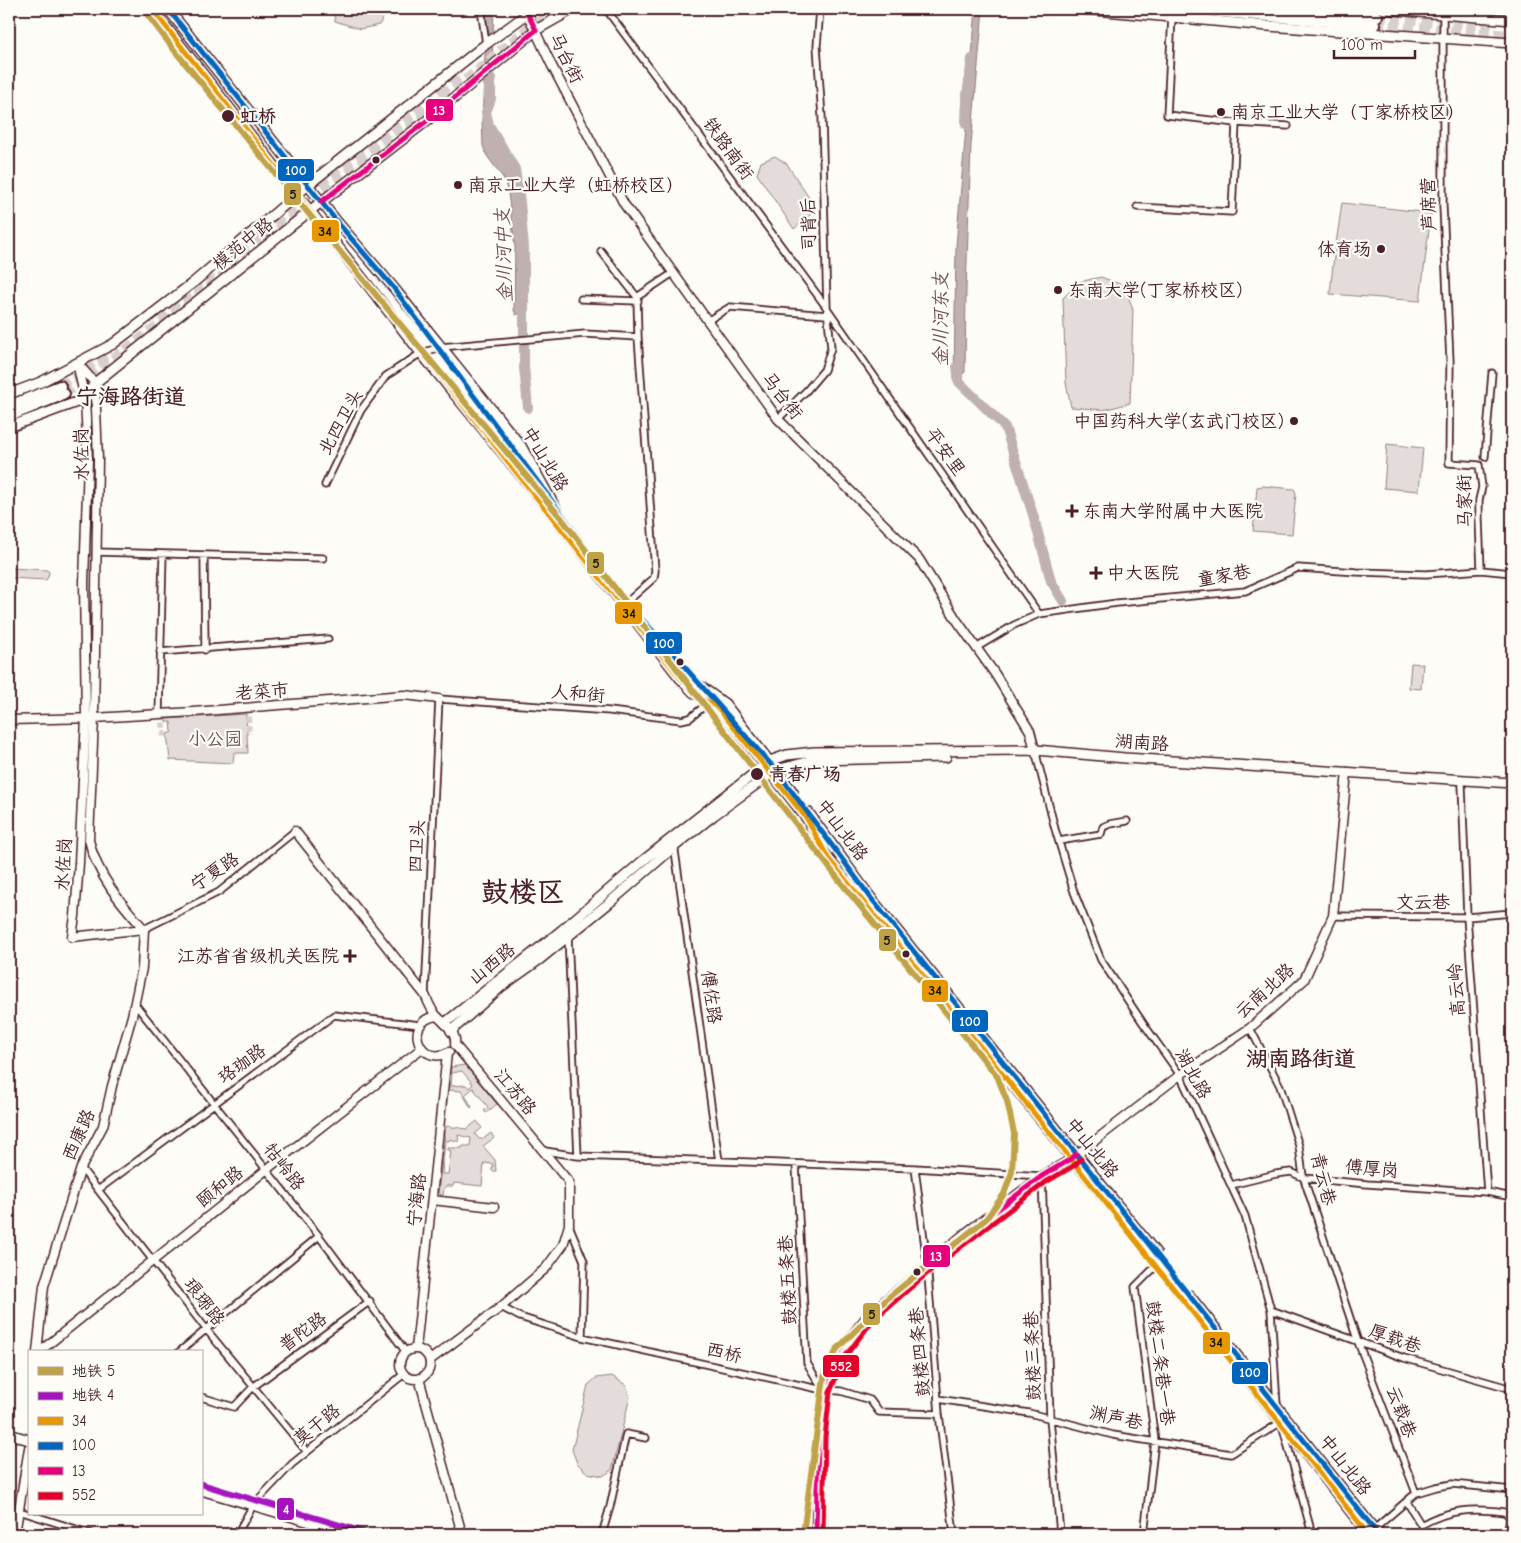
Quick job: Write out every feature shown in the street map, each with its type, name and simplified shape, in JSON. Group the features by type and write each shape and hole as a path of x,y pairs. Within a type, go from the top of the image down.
{"highway":[{"path":"1287,9 1379,17"},
{"path":"1179,14 1232,13 1379,17"},
{"path":"9,406 62,390 9,416"}],"main road":[{"name":"中山北路","path":"152,9 421,353 557,520 680,678 694,692 719,709 767,763"},
{"name":"中山北路","path":"168,9 321,202 393,287 521,446 560,517 684,675 725,704 767,763 1134,1236 1281,1422 1372,1533"},
{"name":"模范中路","path":"85,399 95,383 310,210 424,123 536,30 573,9"},
{"path":"1084,9 1179,14 1268,26 1512,43"},
{"name":"模范中路","path":"9,394 41,382 113,344 156,312 308,185 529,10"},
{"path":"1379,17 1443,11 1512,20"},
{"path":"9,427 85,399"},
{"name":"湖南路","path":"767,763 787,754 814,752 1036,752 1125,764 1512,782"},
{"name":"湖南路","path":"774,772 815,760 1036,752"},
{"name":"山西路","path":"674,841 767,763"},
{"name":"山西路","path":"448,1027 533,951 565,933 644,860 714,815 774,772"},
{"name":"湖南路","path":"1347,774 1512,788"},
{"name":"中山北路","path":"1074,1157 1277,1406 1372,1533"},
{"path":"9,1434 28,1440"},
{"path":"202,1490 351,1534"}],"street":[{"path":"481,9 486,44"},
{"name":"铁路南街","path":"606,9 827,308"},
{"name":"司背后","path":"778,418 807,390 824,370 831,348 827,315 822,117 818,46 820,9"},
{"name":"马台街","path":"529,10 551,64 624,204 778,418 919,559 1030,731 1036,752"},
{"name":"芦席营","path":"1443,11 1443,206 1450,370"},
{"path":"1179,14 1166,115 1236,123 1288,126"},
{"path":"1137,207 1232,212 1236,123"},
{"path":"601,251 637,299 638,337 655,571 654,578 627,602"},
{"path":"581,300 637,299 673,273"},
{"path":"708,321 730,307 827,315"},
{"name":"平安里","path":"827,308 1039,614"},
{"name":"北四卫头","path":"325,485 361,410 386,376 421,353 441,347 585,334 638,337"},
{"path":"78,363 95,383"},
{"name":"水佐岗","path":"78,363 85,399 88,460 84,584 90,718 72,937 144,929"},
{"name":"马家街","path":"1450,370 1449,463 1479,465 1482,487 1479,509 1481,570"},
{"path":"1485,457 1492,373"},
{"name":"水佐岗","path":"95,383 98,460 90,718 89,840 92,856 100,872 120,901 144,929"},
{"path":"96,552 323,558"},
{"path":"159,714 163,554"},
{"path":"204,555 205,650"},
{"name":"童家巷","path":"976,648 1014,625 1039,614 1068,608 1245,591 1298,568 1426,574 1481,570 1512,572"},
{"path":"160,652 328,639"},
{"name":"老菜市","path":"9,720 159,714 404,695 439,698"},
{"name":"人和街","path":"439,698 610,711 681,720 690,718 708,703"},
{"name":"四卫头","path":"425,995 439,698"},
{"name":"湖北路","path":"1036,752 1074,892 1102,960 1180,1075 1244,1216 1271,1310 1277,1406 1312,1534"},
{"name":"云南北路","path":"816,1534 818,1437 823,1390 837,1354 868,1315 928,1263 1042,1176 1074,1157 1180,1075 1250,1028 1304,980 1333,916 1347,774"},
{"name":"高云岭","path":"1462,785 1467,917 1487,1192"},
{"path":"1059,841 1101,834 1103,828 1110,824 1127,821"},
{"path":"295,831 425,995 436,1016 448,1027"},
{"name":"宁夏路","path":"144,929 219,892 295,831"},
{"name":"傅佐路","path":"674,841 719,1161"},
{"name":"文云巷","path":"1333,916 1467,917 1512,913"},
{"name":"西康路","path":"38,1350 44,1286 80,1168 103,1126 142,968 144,929"},
{"path":"565,933 578,1156"},
{"name":"牯岭路","path":"134,1004 370,1301 406,1352"},
{"name":"珞珈路","path":"98,1190 334,1015 420,1025"},
{"path":"436,1016 426,1019 420,1025 417,1035 422,1048 434,1056 447,1054 455,1045"},
{"name":"江苏路","path":"430,1360 501,1307 546,1268 563,1246 569,1225 569,1182 455,1045 455,1036 448,1027"},
{"name":"青云巷","path":"1250,1028 1280,1086 1299,1146 1303,1176 1358,1342"},
{"name":"颐和路","path":"41,1350 422,1048"},
{"name":"宁海路","path":"416,1349 447,1054"},
{"path":"544,1151 578,1156 915,1168 1042,1176"},
{"name":"鼓楼五条巷","path":"796,1164 808,1363 823,1390"},
{"name":"琅琊路","path":"80,1168 206,1330 307,1452"},
{"name":"鼓楼四条巷","path":"915,1168 928,1263 938,1399 954,1534"},
{"name":"傅厚岗","path":"1231,1185 1292,1172 1304,1178 1487,1192 1512,1197"},
{"name":"鼓楼三条巷","path":"1042,1176 1050,1418 1060,1534"},
{"path":"432,1200 494,1206"},
{"path":"569,1225 584,1261 582,1337"},
{"path":"181,1350 319,1236"},
{"name":"鼓楼二条巷一巷","path":"1144,1534 1155,1441 1135,1287 1158,1264"},
{"name":"普陀路","path":"202,1398 234,1407 253,1387 370,1301"},
{"name":"西桥","path":"501,1307 520,1317 582,1337 823,1390 841,1392 870,1400 879,1412 940,1414"},
{"name":"厚载巷","path":"1271,1310 1404,1358 1512,1389"},
{"name":"云载巷","path":"1358,1342 1416,1493"},
{"path":"416,1349 425,1352 430,1360 430,1365 427,1373 419,1378 411,1378 401,1370 401,1360 406,1352 416,1349"},
{"name":"莫干路","path":"237,1534 253,1505 292,1464 404,1374"},
{"path":"419,1378 462,1534"},
{"name":"渊声巷","path":"938,1399 1029,1413 1113,1435 1231,1454 1281,1422"},
{"path":"602,1534 626,1434 646,1438"},
{"path":"15,1534 28,1454"},
{"path":"1372,1533 1416,1493 1452,1484 1512,1490"},
{"path":"1407,1502 1421,1525 1443,1514 1474,1509 1504,1512 1510,1518 1507,1534"},
{"path":"19,1511 28,1514"},
{"path":"35,1516 92,1534"}],"green space":[{"path":"333,9 388,9 379,25 360,29 335,21"},
{"path":"775,156 787,164 811,201 812,213 794,229 757,174 761,162"},
{"name":"体育场","path":"1342,203 1431,213 1420,301 1330,294"},
{"path":"1101,277 1125,286 1133,310 1130,403 1104,410 1071,407 1066,383 1063,298 1079,282"},
{"path":"1387,444 1423,448 1419,491 1384,488"},
{"path":"1257,487 1294,489 1296,493 1292,534 1253,531"},
{"path":"9,568 47,570 49,572 46,580 9,578"},
{"path":"1411,663 1423,664 1421,689 1409,688"},
{"name":"小公园","path":"246,714 248,753 234,753 233,763 170,760 167,734 172,732 171,722 166,722 166,719"},
{"path":"465,1065 497,1104 486,1113 484,1111 488,1107 473,1088 465,1095 471,1108 461,1091 449,1090 451,1067","holes":["462,1071 473,1084 469,1088 466,1085 451,1086 452,1073"]},
{"path":"477,1121 482,1128 475,1134 479,1139 483,1139 491,1133 494,1138 483,1146 495,1160 496,1171 492,1171 493,1164 484,1163 482,1186 454,1183 453,1186 444,1188 443,1195 438,1194 446,1126 467,1129","holes":["458,1135 471,1138 470,1146 448,1148 451,1151 448,1174 442,1174 445,1141 450,1139 459,1142"]},
{"path":"612,1376 626,1385 630,1397 612,1470 603,1476 587,1473 577,1463 572,1450 588,1385 596,1378"}],"shaded area":[{"path":"487,9 494,9 490,116 494,135 507,159 513,178 521,240 521,309 520,313 516,315 514,310 515,247 508,193 504,179 487,156 483,146 482,121"},
{"path":"976,9 983,9 971,145 965,372 954,382 956,246"}],"waterway":[{"name":"金川河东支","path":"966,124 967,95 972,59"},
{"name":"金川河中支","path":"491,78 491,99 486,112 489,125 515,169 520,202 524,248 524,367 528,408"},
{"name":"金川河东支","path":"957,366 959,382 1005,427 1034,518 1051,581 1063,601"}],"tunnel":[{"path":"64,394 184,307 349,171 418,120 529,27 560,9"},
{"path":"1377,16 1496,27"},
{"path":"1375,25 1512,35"},
{"path":"158,318 336,170 419,110 463,74"},
{"path":"60,386 111,351"},
{"path":"248,708 249,734"},
{"path":"162,714 164,738"}],"metro line":[{"name":"5","path":"143,9 284,184 562,519 835,875 997,1076 1007,1101 1014,1133 1012,1172 1004,1194 986,1219 889,1297 837,1349 824,1377 803,1534"},
{"name":"4","path":"202,1484 370,1534"}],"transit line":[{"name":"34","path":"152,9 385,307 680,678 693,692 719,709 807,819 828,858 1071,1159 1368,1534"},
{"name":"100","path":"168,9 338,223 393,287 627,602 776,770 871,898 1378,1534"},
{"name":"13","path":"321,202 424,123 536,30 525,9"},
{"name":"13","path":"816,1534 818,1437 823,1390 837,1354 868,1315 927,1263 1042,1176 1076,1154"},
{"name":"552","path":"823,1534 825,1437 830,1392 844,1358 873,1320 932,1269 1046,1182 1075,1165 1081,1159"}],"place":[{"name":"南京工业大学（丁家桥校区）","path":"1221,112"},
{"name":"虹桥","path":"228,116"},
{"name":"南京工业大学（虹桥校区）","path":"458,185"},
{"name":"体育场","path":"1381,249"},
{"name":"东南大学(丁家桥校区)","path":"1058,290"},
{"name":"中国药科大学(玄武门校区)","path":"1294,421"},
{"name":"东南大学附属中大医院","path":"1072,511"},
{"name":"中大医院","path":"1096,573"},
{"name":"青春广场","path":"757,774"},
{"name":"江苏省省级机关医院","path":"350,956"}],"district":[{"name":"宁海路街道","path":"131,397"},
{"name":"鼓楼区","path":"523,892"},
{"name":"湖南路街道","path":"1301,1059"}]}
